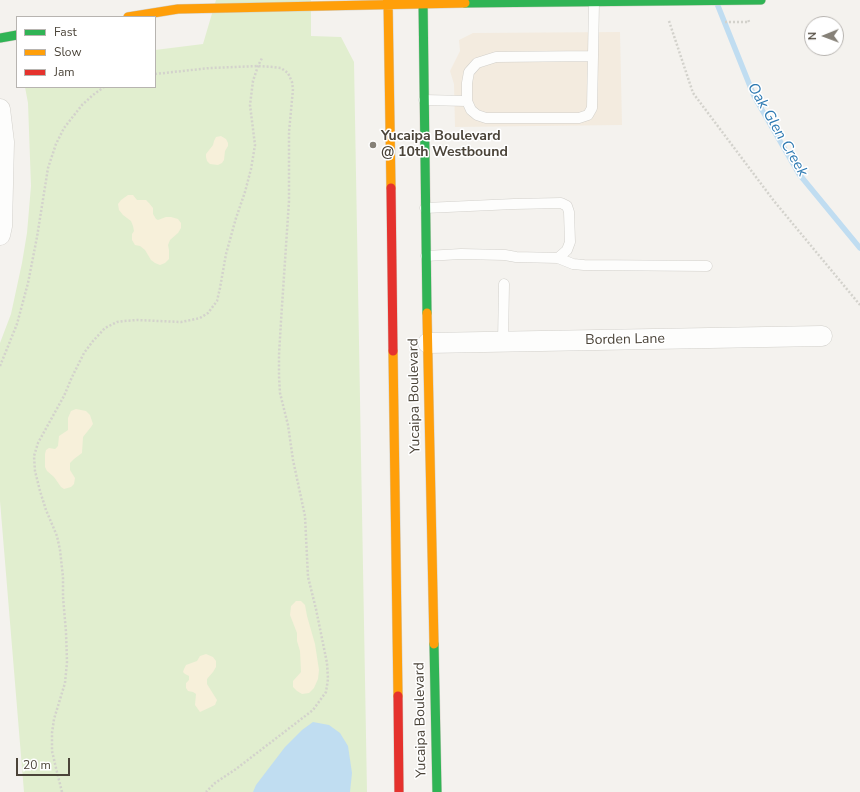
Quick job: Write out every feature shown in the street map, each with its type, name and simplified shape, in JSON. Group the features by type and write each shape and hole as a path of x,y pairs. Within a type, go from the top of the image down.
{"main road":[{"path":"134,16 178,9 388,2 762,0"},
{"name":"Yucaipa Boulevard","path":"388,2 399,792"},
{"name":"Yucaipa Boulevard","path":"423,2 425,208 437,792"},
{"path":"0,38 16,35"}],"street":[{"path":"0,109 4,142 2,226 0,235"},
{"name":"Borden Lane","path":"428,343 822,336"}],"lane":[{"path":"593,56 496,57 477,63 469,72 467,83 467,101 471,110 477,115 486,118 578,118 588,115 592,108 593,56 594,2"},
{"path":"424,100 467,101"},
{"path":"425,208 561,203 567,206 569,212 570,242 567,250 558,258"},
{"path":"426,256 469,254 505,255 516,257 558,258 573,264 584,265 707,266"},
{"path":"503,342 504,284"}],"path":[{"path":"676,21 669,21 693,93 774,201 860,304"},
{"path":"62,792 52,751 52,733 54,718 65,683 67,662 63,577 57,536 46,510 40,490 35,471 34,456 38,443 64,396 84,353 105,328 117,322 124,321 138,320 181,322 200,318 208,313 217,301 222,282 226,254 254,157 250,105 253,81 262,58"},
{"path":"156,74 210,68 258,66 273,67 281,68 288,73 293,89 289,132 289,201 280,321 280,393 288,425 293,460 305,516 308,577 326,656 328,679 326,692 313,710 248,760 215,783 206,792"},
{"path":"0,366 17,324 28,283 48,168 56,144 64,128 82,105 103,88"}],"shaded area":[{"path":"620,32 622,125 455,127 454,84 450,71 460,51 459,40 473,33"}],"green space":[{"path":"216,0 311,0 311,36 341,37 354,62 367,792 24,792 0,501 0,343 11,314 27,233 31,186 28,103 25,88 156,88 156,50 203,44"}],"sand":[{"path":"221,136 226,139 228,143 224,160 218,165 210,164 207,161 206,154 213,145 216,137"},
{"path":"128,195 133,195 137,200 146,200 153,208 153,214 156,219 158,220 171,217 178,219 181,223 181,228 170,240 168,245 169,259 165,263 160,265 155,263 151,260 145,250 140,246 135,245 132,240 132,234 134,231 133,226 131,221 119,210 118,204"},
{"path":"76,409 86,411 90,415 93,424 83,437 82,453 70,463 70,470 75,478 74,484 71,487 64,489 47,471 45,467 45,454 46,450 49,448 55,449 58,446 59,436 68,430 68,418 71,411"},
{"path":"296,601 301,601 305,605 315,644 319,670 318,679 314,688 309,693 302,694 293,687 293,681 301,672 297,633 290,615 291,606"},
{"path":"206,654 213,657 216,661 216,667 207,679 207,684 217,700 215,705 200,712 195,705 196,694 188,691 186,688 186,683 189,680 189,676 183,672 186,665 197,661 200,656"}],"water":[{"path":"313,722 329,725 340,733 348,746 352,773 350,792 253,792 256,785 285,747 302,730"}],"waterway":[{"name":"Oak Glen Creek","path":"718,6 754,96 799,174 860,248"}],"traffic: fast":[{"path":"423,0 427,313"},
{"path":"465,3 761,0"},
{"path":"0,38 16,35"},
{"path":"434,644 437,792"}],"traffic: slow":[{"path":"388,0 391,188"},
{"path":"134,16 178,9 465,3"},
{"path":"427,313 434,644"},
{"path":"393,351 398,696"}],"traffic: jam":[{"path":"391,188 393,351"},
{"path":"398,696 399,792"}],"place":[{"name":"Yucaipa Boulevard @ 10th Westbound","path":"373,145"}]}
